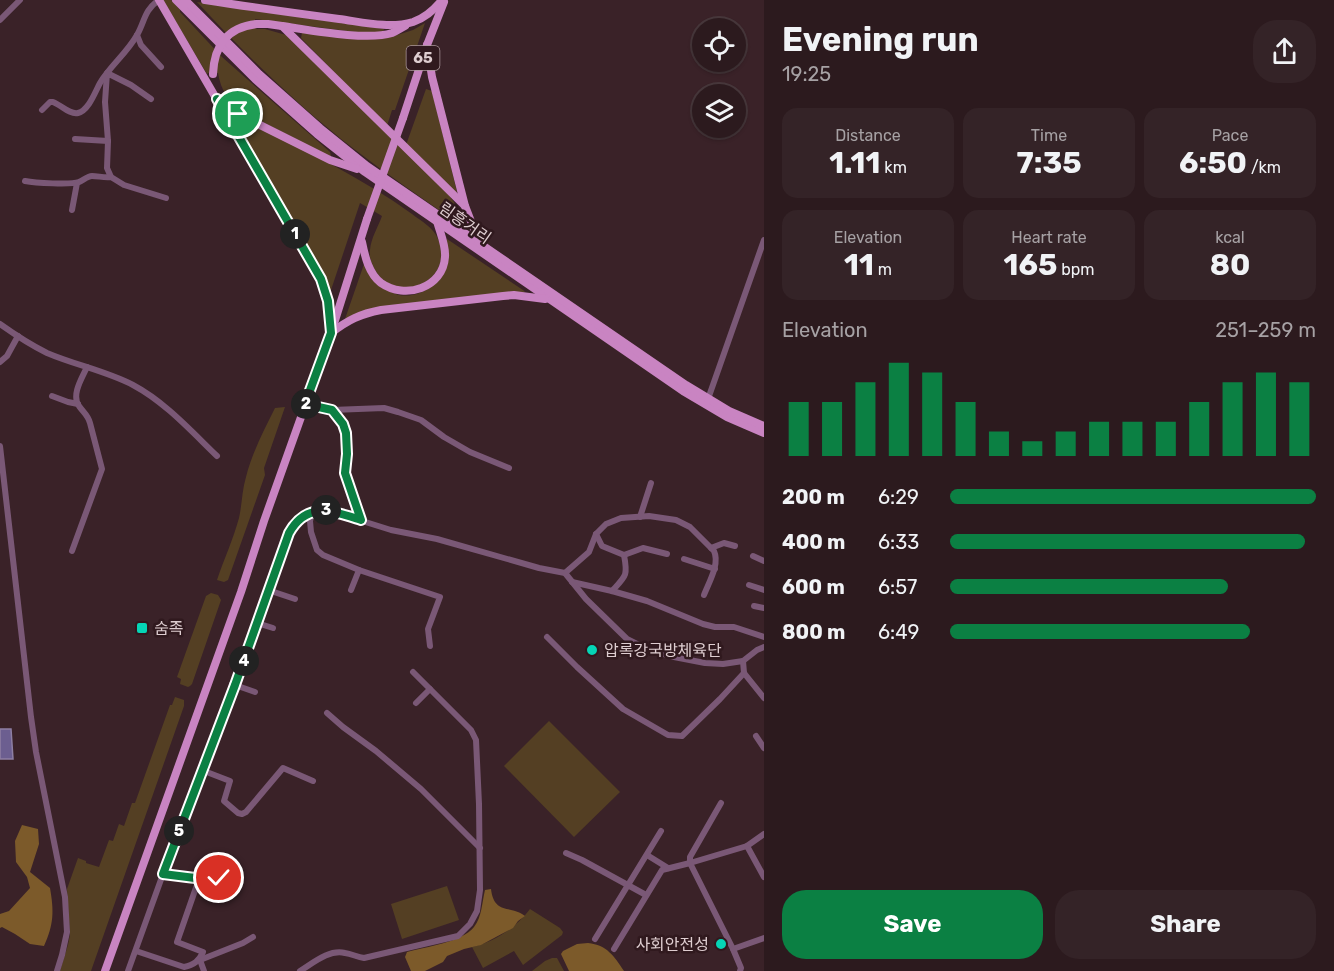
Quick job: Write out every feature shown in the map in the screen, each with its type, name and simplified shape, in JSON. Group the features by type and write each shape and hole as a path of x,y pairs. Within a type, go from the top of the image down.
{"main road":[{"path":"159,0 321,279 328,301 331,333"},
{"name":"림흥거리","path":"176,0 255,79 364,172 683,392 727,417 764,433"},
{"name":"림흥거리","path":"185,0 260,74 320,128 367,165 708,399 764,426"},
{"path":"205,0 380,24 396,25 413,22"},
{"path":"364,172 330,160 228,108 217,99 213,74 215,55 222,42 232,31 248,25 268,24 363,36 381,35 393,32 426,15 443,0"},
{"name":"65","path":"105,971 241,592 443,0"},
{"path":"282,26 465,206"},
{"path":"427,45 432,77 465,206 479,242"},
{"path":"361,241 369,267 381,283 391,289 414,291 432,282 443,267 445,249 436,221"},
{"path":"331,333 351,318 368,312 503,296 548,299"}],"street":[{"path":"0,20 20,0"},
{"path":"42,110 50,102 73,113 86,108 101,80 137,35 148,10 159,0"},
{"path":"137,35 141,45 161,67"},
{"path":"107,73 131,85 151,99"},
{"path":"107,73 105,102 108,141 107,168 111,177 124,185 166,198"},
{"path":"75,139 108,141"},
{"path":"25,182 77,183 90,176 111,177"},
{"path":"72,210 77,183"},
{"path":"708,399 764,240"},
{"path":"0,324 47,352 132,385 150,396 179,420 217,456"},
{"path":"0,362 7,356 18,336"},
{"path":"72,551 102,469 88,416 76,398 87,367"},
{"path":"52,396 78,404"},
{"path":"305,404 332,410 384,408 398,412 421,420 470,452 510,468"},
{"path":"332,410 343,424 346,433 345,473 361,520"},
{"path":"0,446 34,740 65,897 67,932 57,971"},
{"path":"640,517 651,483"},
{"path":"128,971 204,771 289,533 304,516 312,512 327,510 391,530 437,539 564,573 601,615 627,639 648,649 674,657 723,664 743,661 764,647"},
{"path":"312,512 311,532 316,550 323,555 359,570 440,597 428,629 430,646"},
{"path":"564,573 589,552 596,534 606,524 621,518 649,516 676,520 690,527 716,555 715,568 704,595"},
{"path":"596,534 602,546 624,555 643,548 667,554"},
{"path":"711,548 724,543 735,546"},
{"path":"612,591 625,577 624,555"},
{"path":"753,556 764,561"},
{"path":"684,559 715,568"},
{"path":"351,590 359,570"},
{"path":"572,582 647,601 703,624 715,627 734,627 764,637"},
{"path":"749,585 764,590"},
{"path":"268,590 295,599"},
{"path":"754,606 764,608"},
{"path":"257,623 273,628"},
{"path":"547,638 622,709 668,735 682,736 744,673"},
{"path":"743,661 744,673 764,698"},
{"path":"300,971 332,952 345,952 364,958 458,936 470,924 477,910 480,890 480,848 476,740 471,730 413,672"},
{"path":"235,685 255,692"},
{"path":"416,703 430,689"},
{"path":"327,712 421,789 480,848"},
{"path":"756,736 764,748"},
{"path":"204,771 230,781 224,801 242,814 283,768 313,781"},
{"path":"721,803 690,858 690,863 733,949 741,968 740,971"},
{"path":"595,939 661,831"},
{"path":"614,949 662,870 747,846 764,834"},
{"path":"747,846 764,877"},
{"path":"566,853 646,896"},
{"path":"647,855 668,868"},
{"path":"163,874 200,879 219,878"},
{"path":"200,879 177,942 203,952 200,960 204,971"},
{"path":"136,951 184,967 253,937"},
{"path":"733,949 764,938"}],"shaded area":[{"path":"163,0 171,0 222,57 330,152 331,156 242,111 233,103 223,90 218,73 207,74"},
{"path":"197,2 384,29 383,32 355,32 255,19 256,29 286,35 446,191 463,215 462,222 458,223 367,159 312,115 272,79"},
{"path":"425,23 395,110 392,110 387,126 301,38 302,33 394,36 413,30"},
{"path":"426,89 432,91 457,192 406,145"},
{"path":"236,117 350,174 427,225 438,239 441,254 438,267 431,278 420,285 408,288 395,286 383,280 374,268 370,255 372,241 382,216 360,203 330,293 233,121"},
{"path":"447,239 525,292 345,319 364,264 382,285 395,294 403,296 422,292 437,280"},
{"path":"285,407 264,468 265,475 228,580 224,582 217,580 239,518 245,482 255,450 275,408"},
{"path":"211,593 218,595 221,600 192,684 188,687 180,684 181,679 177,677 206,596"},
{"path":"175,697 184,700 184,706 91,971 60,971 70,935 67,889 78,858 99,867 109,840 113,841 119,824 124,826"},
{"path":"549,721 620,792 574,837 504,766"},
{"path":"0,729 11,729 13,759 0,759"},
{"path":"22,825 38,829 39,844 30,872 50,888 52,917 44,946 30,944 2,927 0,928 0,914 9,911 30,888 27,877 16,862 15,841"},
{"path":"447,886 459,920 402,939 391,904"},
{"path":"491,889 499,906 525,916 513,928 481,945 447,956 443,962 425,971 411,971 405,957 407,952 443,943 468,932 479,919 485,890"},
{"path":"530,909 560,928 562,935 523,965 514,951 483,968 472,947 504,933 519,922"},
{"path":"588,943 605,949 624,971 569,971 561,954 563,951 577,944"},
{"path":"557,958 564,971 532,971 545,961"}],"place":[{"name":"숨족","path":"142,628"},
{"name":"압록강국방체육단","path":"592,650"},
{"name":"사회안전성","path":"721,944"}],"route":[{"path":"219,878 203,879 163,874 204,771 289,533 298,520 316,511 327,510 361,520 345,473 347,454 343,424 332,410 305,404 331,333 326,290 217,99 238,114"}]}
